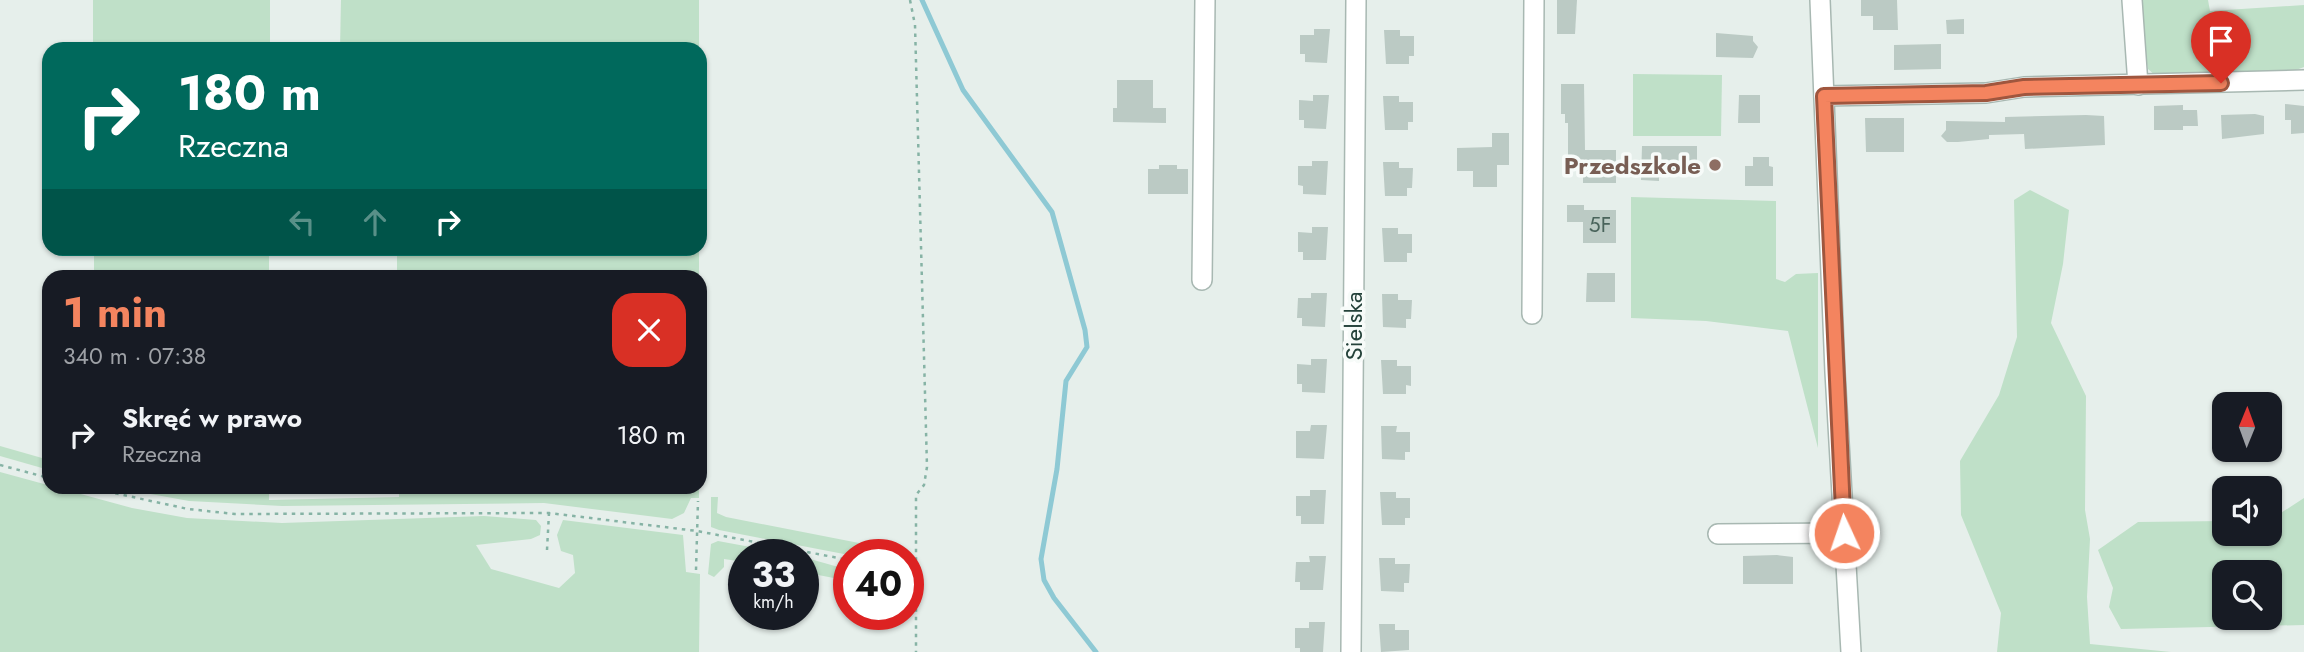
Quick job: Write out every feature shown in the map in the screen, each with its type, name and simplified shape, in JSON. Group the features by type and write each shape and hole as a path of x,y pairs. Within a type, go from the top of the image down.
{"street":[{"path":"1202,280 1205,0"},
{"name":"Sielska","path":"1351,652 1356,0"},
{"path":"1532,314 1534,0"},
{"path":"1820,0 1851,652"},
{"path":"2132,0 2138,85"},
{"path":"1824,96 1986,93 2024,87 2304,80"},
{"path":"1718,534 1844,533"}],"path":[{"path":"911,0 915,25 921,322 928,467 924,485 916,495 916,539"},
{"path":"0,465 42,476"},
{"path":"119,494 188,509 235,514 486,510 550,513 697,531 833,557"},
{"path":"696,570 698,501"},
{"path":"547,551 550,513"},
{"path":"916,630 916,652"}],"green space":[{"path":"93,0 270,0 270,42 93,42"},
{"path":"341,0 699,0 699,42 340,42"},
{"path":"2136,0 2208,0 2210,11 2304,5 2304,67 2283,75 2157,77 2148,69"},
{"path":"1633,74 1722,75 1721,136 1633,136"},
{"path":"2030,190 2069,210 2063,264 2051,323 2086,396 2085,510 2090,539 2087,597 2090,644 2171,652 1997,652 2001,613 1961,515 1960,461 1999,395 2017,337 2014,200"},
{"path":"1631,197 1776,201 1776,279 1785,282 1796,274 1818,273 1818,448 1788,331 1706,321 1631,318"},
{"path":"94,256 269,256 269,270 94,270"},
{"path":"397,256 699,256 699,270 397,270"},
{"path":"0,446 42,458 42,468 0,456"},
{"path":"0,472 42,483 42,494 81,494 132,508 187,518 282,523 484,516 536,520 541,526 540,535 531,539 476,545 491,569 559,588 575,573 573,555 561,551 557,535 563,520 683,535 686,572 700,574 699,652 0,652"},
{"path":"150,494 269,494 269,500 399,497 399,494 699,494 699,498 691,498 684,513 672,519 544,503 282,506 189,501"},
{"path":"711,497 718,497 717,513 726,517 839,539 833,539 833,552 819,549 819,539 766,539 711,527"},
{"path":"2304,498 2304,625 2282,625 2282,560 2212,560 2212,627 2121,629 2109,607 2113,588 2098,550 2138,522 2212,521 2212,546 2282,546 2282,512"},
{"path":"718,541 728,543 728,560 724,559 724,567 714,577 708,574 711,544"},
{"path":"819,562 833,565 833,578 819,575"}],"building":[{"path":"1557,0 1577,0 1575,34 1557,34"},
{"path":"1861,0 1897,0 1898,30 1873,30 1873,16 1861,16"},
{"path":"1964,19 1964,34 1947,34 1946,20"},
{"path":"1314,29 1330,29 1327,63 1305,62 1305,54 1300,54 1300,35 1314,35"},
{"path":"1384,30 1400,30 1400,36 1414,36 1414,56 1409,56 1409,64 1386,64"},
{"path":"1716,33 1753,36 1758,47 1753,58 1716,57"},
{"path":"1941,44 1941,69 1894,70 1894,45"},
{"path":"1117,80 1153,80 1153,108 1166,108 1166,123 1113,122 1113,108 1117,108"},
{"path":"1561,84 1584,84 1585,150 1616,150 1616,183 1583,183 1583,162 1568,162 1568,123 1565,123 1565,114 1561,114"},
{"path":"1313,95 1329,95 1326,129 1304,128 1304,120 1299,120 1299,100 1313,101"},
{"path":"1739,95 1760,95 1760,123 1738,123"},
{"path":"1383,96 1399,96 1399,102 1413,102 1413,122 1408,122 1408,130 1385,130"},
{"path":"2285,104 2304,106 2304,133 2291,134 2291,120 2285,120"},
{"path":"2183,105 2183,110 2197,110 2198,126 2183,126 2183,130 2154,130 2154,106"},
{"path":"2221,115 2264,116 2264,134 2222,139"},
{"path":"2104,116 2105,145 2025,149 2024,134 1989,135 1989,139 1958,142 1947,142 1941,136 1946,130 1946,121 2005,122 2005,117"},
{"path":"1865,118 1904,118 1904,152 1866,152"},
{"path":"1492,133 1509,133 1509,165 1497,165 1497,187 1473,187 1473,171 1457,171 1457,148 1492,147"},
{"path":"1642,146 1697,146 1697,168 1681,168 1681,174 1659,174 1659,181 1641,180"},
{"path":"1753,157 1769,157 1769,166 1773,167 1773,186 1745,186 1745,166 1753,166"},
{"path":"1312,161 1328,161 1326,195 1303,194 1303,186 1298,185 1298,166 1312,166"},
{"path":"1383,162 1399,162 1399,168 1413,168 1412,188 1407,188 1407,196 1385,196"},
{"path":"1159,165 1177,165 1177,169 1188,169 1188,194 1148,194 1148,169 1159,169"},
{"path":"1567,205 1584,205 1584,210 1616,210 1616,243 1583,243 1583,222 1567,222"},
{"path":"1312,227 1328,227 1326,260 1303,260 1303,252 1298,252 1298,232 1312,233"},
{"path":"1382,228 1398,228 1398,234 1412,234 1412,253 1407,253 1407,262 1384,262"},
{"path":"1587,273 1615,273 1615,302 1586,302"},
{"path":"1311,293 1327,293 1325,327 1302,326 1302,318 1297,318 1298,298 1311,298"},
{"path":"1382,294 1398,294 1398,300 1412,300 1411,319 1406,319 1406,328 1383,327"},
{"path":"1311,359 1327,359 1325,393 1302,392 1302,384 1297,384 1297,364 1311,365"},
{"path":"1381,360 1397,360 1397,366 1411,366 1411,386 1406,385 1406,394 1383,394"},
{"path":"1311,425 1327,425 1324,459 1296,458 1296,431 1310,431"},
{"path":"1381,426 1397,426 1396,432 1410,432 1410,452 1405,452 1405,460 1382,459"},
{"path":"1310,490 1326,490 1324,524 1301,524 1301,516 1296,516 1296,496 1310,496"},
{"path":"1380,492 1396,492 1396,498 1410,498 1410,518 1405,518 1405,525 1382,525"},
{"path":"1309,556 1326,556 1323,590 1300,590 1300,582 1295,582 1296,562 1310,562"},
{"path":"1743,556 1793,557 1793,584 1743,584"},
{"path":"1379,558 1395,558 1395,564 1410,564 1409,583 1404,583 1404,592 1381,591"},
{"path":"1309,622 1325,622 1323,652 1300,652 1300,648 1295,648 1295,628 1309,628"},
{"path":"1379,624 1395,624 1395,630 1409,630 1409,650 1381,652"}],"waterway":[{"path":"922,0 963,90 1052,212 1085,330 1087,347 1066,381 1057,469 1041,559 1044,580 1054,598 1096,652"}],"place":[{"name":"Przedszkole","path":"1715,165"}],"route":[{"path":"1844,533 1824,96 1986,93 2024,87 2221,83"}]}
